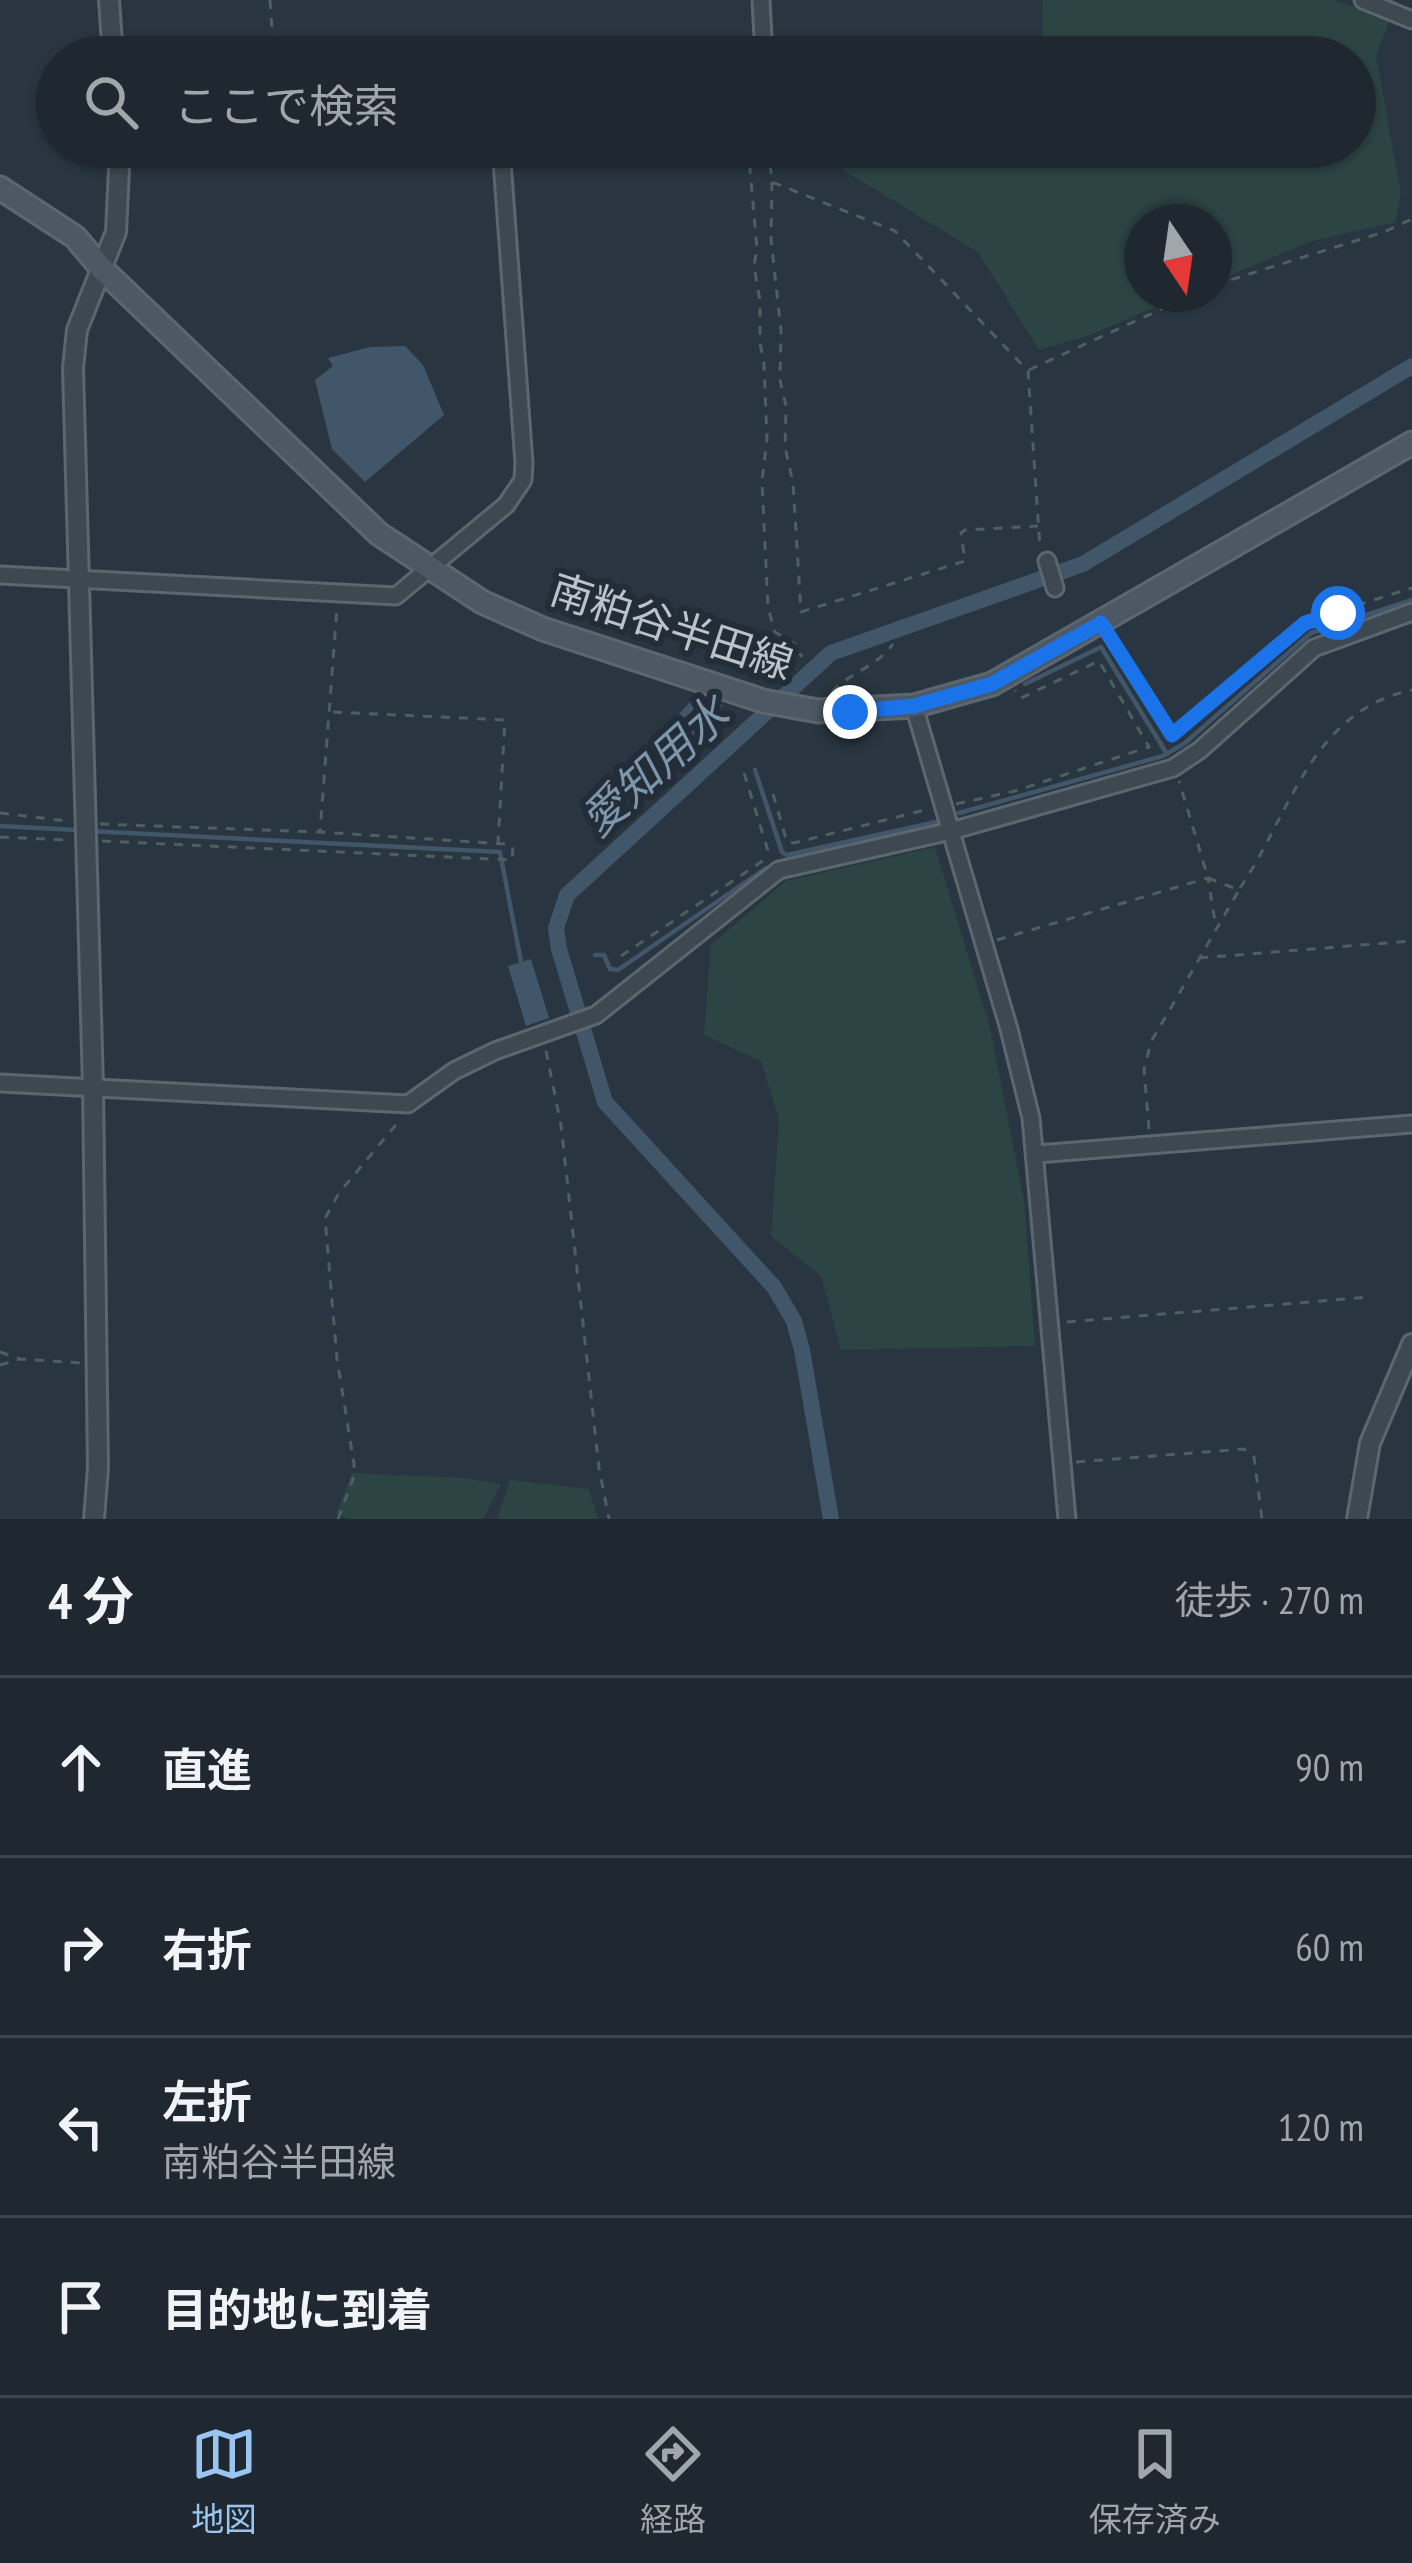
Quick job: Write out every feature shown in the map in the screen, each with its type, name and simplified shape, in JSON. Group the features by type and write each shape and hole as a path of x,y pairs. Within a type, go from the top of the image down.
{"main road":[{"name":"南粕谷半田線","path":"0,188 75,237 103,270 379,534 482,602 543,629 786,706 829,711 914,706 992,684 1412,443"}],"street":[{"path":"109,0 112,36"},
{"path":"761,0 763,36"},
{"path":"1363,0 1412,20"},
{"path":"94,1519 98,1362 73,368 77,330 116,232 119,168"},
{"path":"0,575 397,596 506,505 523,480 502,168"},
{"path":"1047,561 1055,588"},
{"path":"0,1083 408,1104 454,1071 565,1023 596,1015 779,870 951,831 1175,768 1314,648 1412,612"},
{"path":"914,706 1015,1051 1036,1154 1067,1519"},
{"path":"1036,1154 1412,1124"},
{"path":"1357,1519 1370,1443 1412,1345"}],"path":[{"path":"270,0 273,36"},
{"path":"750,168 764,364 767,439 762,481 768,608 775,632 794,644 802,657"},
{"path":"770,168 780,380 793,483 801,612 965,561 961,533 965,530 1038,526"},
{"path":"772,182 895,232 1028,371 1040,549 1047,561"},
{"path":"1232,279 1412,219"},
{"path":"1028,371 1155,312"},
{"path":"1101,623 1172,735 1305,623 1412,588"},
{"path":"320,832 337,594"},
{"path":"829,711 833,690 886,655 893,644"},
{"path":"773,794 787,842 794,843 1015,791 1150,747 1099,661 1021,698 1008,675"},
{"path":"1150,1143 1144,1069 1151,1042 1216,928 1330,734 1367,706 1412,690"},
{"path":"331,712 505,720 498,843"},
{"path":"1175,768 1208,878 1216,928"},
{"path":"621,956 770,856 744,773"},
{"path":"0,813 86,831 512,860 513,847 320,832 86,831 0,837"},
{"path":"984,944 1208,878 1239,890"},
{"path":"1199,958 1412,941"},
{"path":"540,1033 561,1125 599,1468 609,1519"},
{"path":"338,1519 354,1464 337,1359 325,1218 350,1179 406,1113 408,1104"},
{"path":"1051,1324 1370,1297"},
{"path":"0,1352 20,1359 98,1362"},
{"path":"0,1365 20,1359"},
{"path":"1063,1463 1244,1449 1254,1457 1262,1519"}],"green space":[{"path":"1043,0 1334,0 1390,19 1376,56 1376,36 1042,36"},
{"path":"1376,56 1401,194 1395,222 1309,242 1232,274 1232,204 1124,204 1124,312 1144,312 1039,350 978,252 843,170 1376,168"},
{"path":"935,847 990,1028 1024,1200 1035,1346 841,1350 821,1276 771,1236 779,1120 761,1061 704,1035 711,945 786,881"},
{"path":"352,1473 501,1484 483,1519 348,1519 336,1514"},
{"path":"510,1480 589,1489 598,1519 497,1519"}],"water":[{"path":"405,346 423,365 444,415 365,482 332,449 315,380 333,366 328,358 370,347"},
{"path":"693,699 723,705 688,741 670,723"},
{"path":"531,959 549,1018 526,1026 508,966"}],"waterway":[{"name":"愛知用水","path":"831,1519 794,1321 774,1287 605,1102 559,949 556,928 567,895 831,653 1083,564 1412,366"},
{"path":"959,813 1163,756 1185,743 1311,633 1412,600"},
{"path":"1025,684 1101,647 1167,754"},
{"path":"755,770 782,852 787,855 936,822"},
{"path":"0,826 77,830"},
{"path":"89,831 500,852 522,967"},
{"path":"595,955 604,955 610,969 618,970 766,868"}],"route":[{"path":"850,712 914,706 992,684 1101,623 1172,735 1309,620 1338,613"}]}
